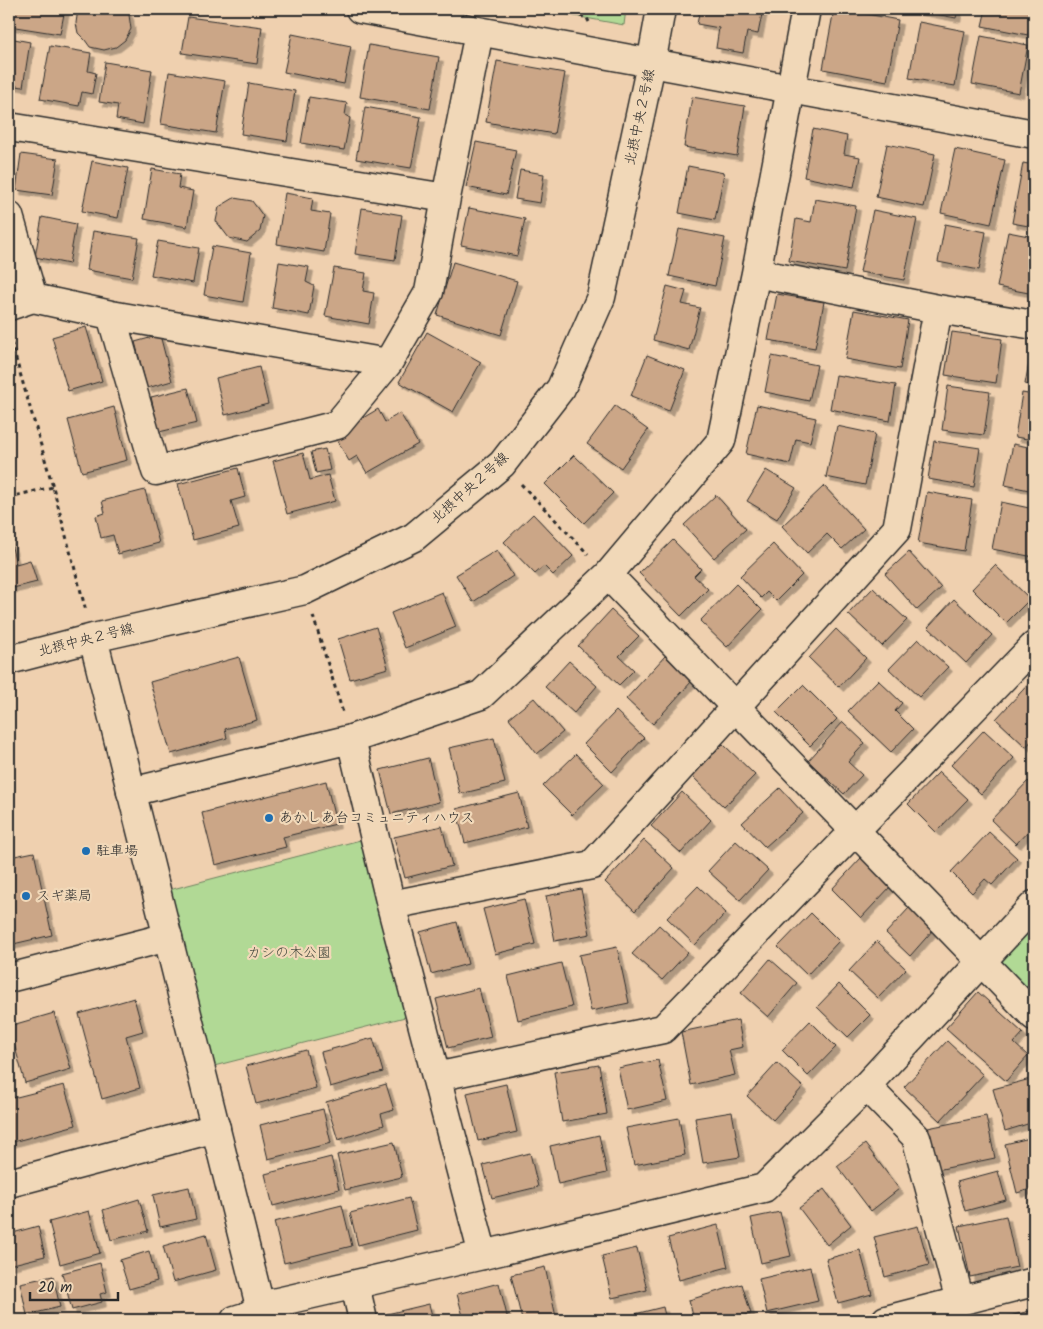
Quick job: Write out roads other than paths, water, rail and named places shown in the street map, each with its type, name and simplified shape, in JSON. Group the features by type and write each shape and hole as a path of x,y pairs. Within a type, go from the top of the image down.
{"street":[{"path":"360,9 1034,134"},
{"name":"北摂中央２号線","path":"9,660 93,638 306,590 414,537 502,464 561,388 601,297 661,9"},
{"path":"131,792 351,740 481,695 608,575 721,441 756,273 806,9"},
{"path":"111,315 156,471 337,425 388,364 429,292 479,32"},
{"path":"9,127 446,198"},
{"path":"9,216 21,302 111,315 388,364"},
{"path":"756,273 1034,325"},
{"path":"391,905 592,865 897,529 938,308"},
{"path":"608,575 1034,1016"},
{"path":"93,638 260,1306"},
{"path":"436,1077 663,1029 1034,646"},
{"path":"351,740 391,905 483,1255"},
{"path":"235,1320 248,1316 260,1306 764,1188 866,1086 1034,905"},
{"path":"9,978 168,937"},
{"path":"866,1086 916,1137 960,1301"},
{"path":"9,1183 216,1128"},
{"path":"886,1320 1034,1282"},
{"path":"355,1285 363,1320"}],"place":[{"name":"あかしあ台コミュニティハウス","path":"269,818"},
{"name":"駐車場","path":"86,851"},
{"name":"スギ薬局","path":"26,896"}],"park label":[{"name":"カシの木公園","path":"289,953"}]}
